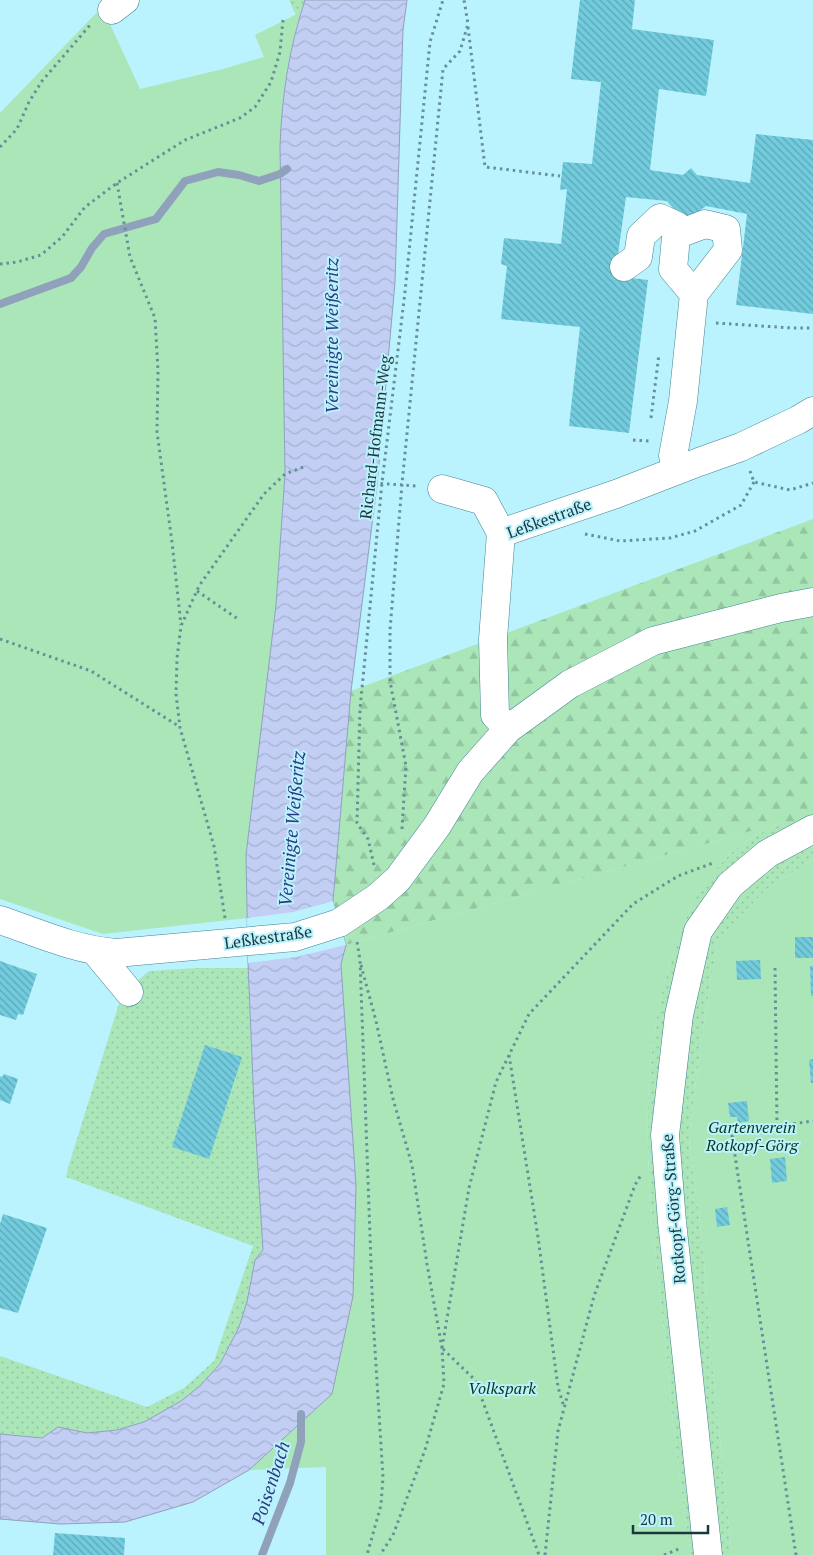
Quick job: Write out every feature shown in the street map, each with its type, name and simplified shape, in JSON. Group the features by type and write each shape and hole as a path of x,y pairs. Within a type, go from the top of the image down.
{"street":[{"path":"624,267 638,257 641,236 660,218 677,226 673,269 694,294"},
{"path":"676,235 705,224 726,229 728,250 694,294 683,401 673,456 688,466"},
{"name":"Leßkestraße","path":"508,728 495,715 493,639 502,533 616,494 742,447 813,411"},
{"path":"442,489 484,501 502,533"},
{"name":"Leßkestraße","path":"0,920 95,951 116,953 295,937 348,929 378,897 398,880 437,826 470,772 508,728 570,684 653,641 781,608 813,602"},
{"name":"Rotkopf-Görg-Straße","path":"708,1555 672,1222 665,1135 679,1015 698,931 730,885 767,854 813,829"},
{"path":"95,951 129,992"}],"path":[{"name":"Richard-Hofmann-Weg","path":"374,866 368,839 357,823 360,709 382,483 405,292 430,42 443,0"},
{"path":"464,0 486,166 560,176"},
{"path":"0,147 17,129 29,102 42,81 89,26 119,5"},
{"path":"0,264 17,262 41,255 62,238 85,207 117,183 185,140 240,118 255,107 271,82 280,52 283,20"},
{"path":"401,833 406,766 390,681 390,630 402,484 443,69 460,51 468,24"},
{"path":"117,183 130,257 155,318 158,371 157,432 181,626 176,667 176,694 180,728 214,846 238,942"},
{"path":"691,321 813,328"},
{"path":"650,424 659,353"},
{"path":"632,440 648,442 649,433"},
{"path":"557,514 572,531 620,542 670,538 695,531 741,505 754,482 742,447"},
{"path":"181,626 197,591 264,494 285,474 306,466"},
{"path":"754,482 790,490 813,482"},
{"path":"374,483 442,489"},
{"path":"197,591 238,618"},
{"path":"0,639 91,671 180,728"},
{"path":"442,1348 469,1188 496,1082 529,1014 633,904 678,876 715,862"},
{"path":"348,929 360,960 393,1099 412,1165 442,1348 444,1384 424,1450 393,1535 380,1555"},
{"path":"360,960 373,1318 383,1477 382,1505 367,1555"},
{"path":"775,968 777,1126"},
{"path":"509,1054 538,1237 558,1387 564,1408"},
{"path":"796,1555 732,1136 736,1132 813,1121"},
{"path":"545,1555 558,1431 594,1296 635,1185 665,1135"},
{"path":"442,1348 475,1380 539,1555"},
{"path":"664,1555 681,1548"}],"green space":[{"path":"289,0 305,0 301,12 296,15"},
{"path":"102,7 140,89 264,57 255,35 301,12 289,62 281,128 285,474 276,605 246,855 247,918 103,934 0,899 0,113"},
{"path":"813,519 813,848 780,823 346,945 333,901 351,691"},
{"path":"780,823 813,848 813,859 767,889 718,939 702,1035 689,1137 702,1240 732,1555 691,1555 676,1448 650,1193 648,1094 652,1045 661,996 675,948 687,917 702,887 732,852 752,838"},
{"name":"Volkspark","path":"780,823 752,838 732,852 702,887 687,917 675,948 661,996 652,1045 648,1094 650,1193 676,1448 691,1555 326,1555 326,1467 249,1470 332,1394 341,964 346,945"},
{"name":"Gartenverein Rotkopf-Görg","path":"813,859 813,1555 732,1555 702,1240 689,1137 702,1035 718,939 767,889"},
{"path":"197,968 248,968 263,1250 255,1260 247,1302 239,1327 220,1364 200,1386 181,1401 144,1422 117,1430 87,1433 58,1427 42,1438 0,1434 0,1356 147,1407 184,1388 214,1361 253,1246 66,1177 122,994 149,971"}],"water":[{"name":"Vereinigte Weißeritz","path":"305,0 407,0 403,30 395,282 377,485 351,691 333,901 346,945 341,964 356,1186 353,1296 332,1394 249,1470 193,1502 125,1522 60,1524 0,1519 0,1434 42,1438 58,1427 87,1433 117,1430 144,1422 181,1401 200,1386 220,1364 239,1327 247,1302 255,1260 263,1250 254,1105 246,855 276,605 285,474 281,127 291,54"}],"pier":[{"path":"333,901 346,945 296,957 248,963 247,918 293,912"}],"building":[{"path":"580,0 635,0 632,29 714,40 706,96 659,89 650,170 683,175 691,168 697,175 750,183 756,134 813,140 813,314 736,305 747,214 706,206 685,222 667,201 626,197 615,276 648,280 629,433 569,426 580,327 501,319 507,266 501,264 504,238 561,244 567,189 560,190 563,162 592,164 601,82 571,79"},
{"path":"795,937 813,937 813,958 795,958"},
{"path":"760,960 761,979 737,980 736,961"},
{"path":"0,961 37,974 23,1015 18,1014 16,1020 0,1015"},
{"path":"810,966 813,966 813,996 811,996"},
{"path":"205,1045 242,1057 209,1159 172,1147"},
{"path":"813,1059 813,1083 811,1083 809,1060"},
{"path":"4,1074 18,1079 10,1104 0,1100 0,1076 2,1077"},
{"path":"747,1101 749,1121 738,1123 737,1117 730,1117 728,1103"},
{"path":"785,1157 787,1181 772,1183 770,1159"},
{"path":"727,1207 730,1225 717,1227 715,1209"},
{"path":"3,1214 47,1228 18,1313 0,1308 0,1224"},
{"path":"55,1533 125,1538 124,1555 53,1555"}],"waterway":[{"path":"0,304 71,278 104,234 156,219 185,181 218,172 239,175 259,181 280,174 287,169"},
{"name":"Poisenbach","path":"262,1555 290,1483 301,1442 301,1414"}]}
